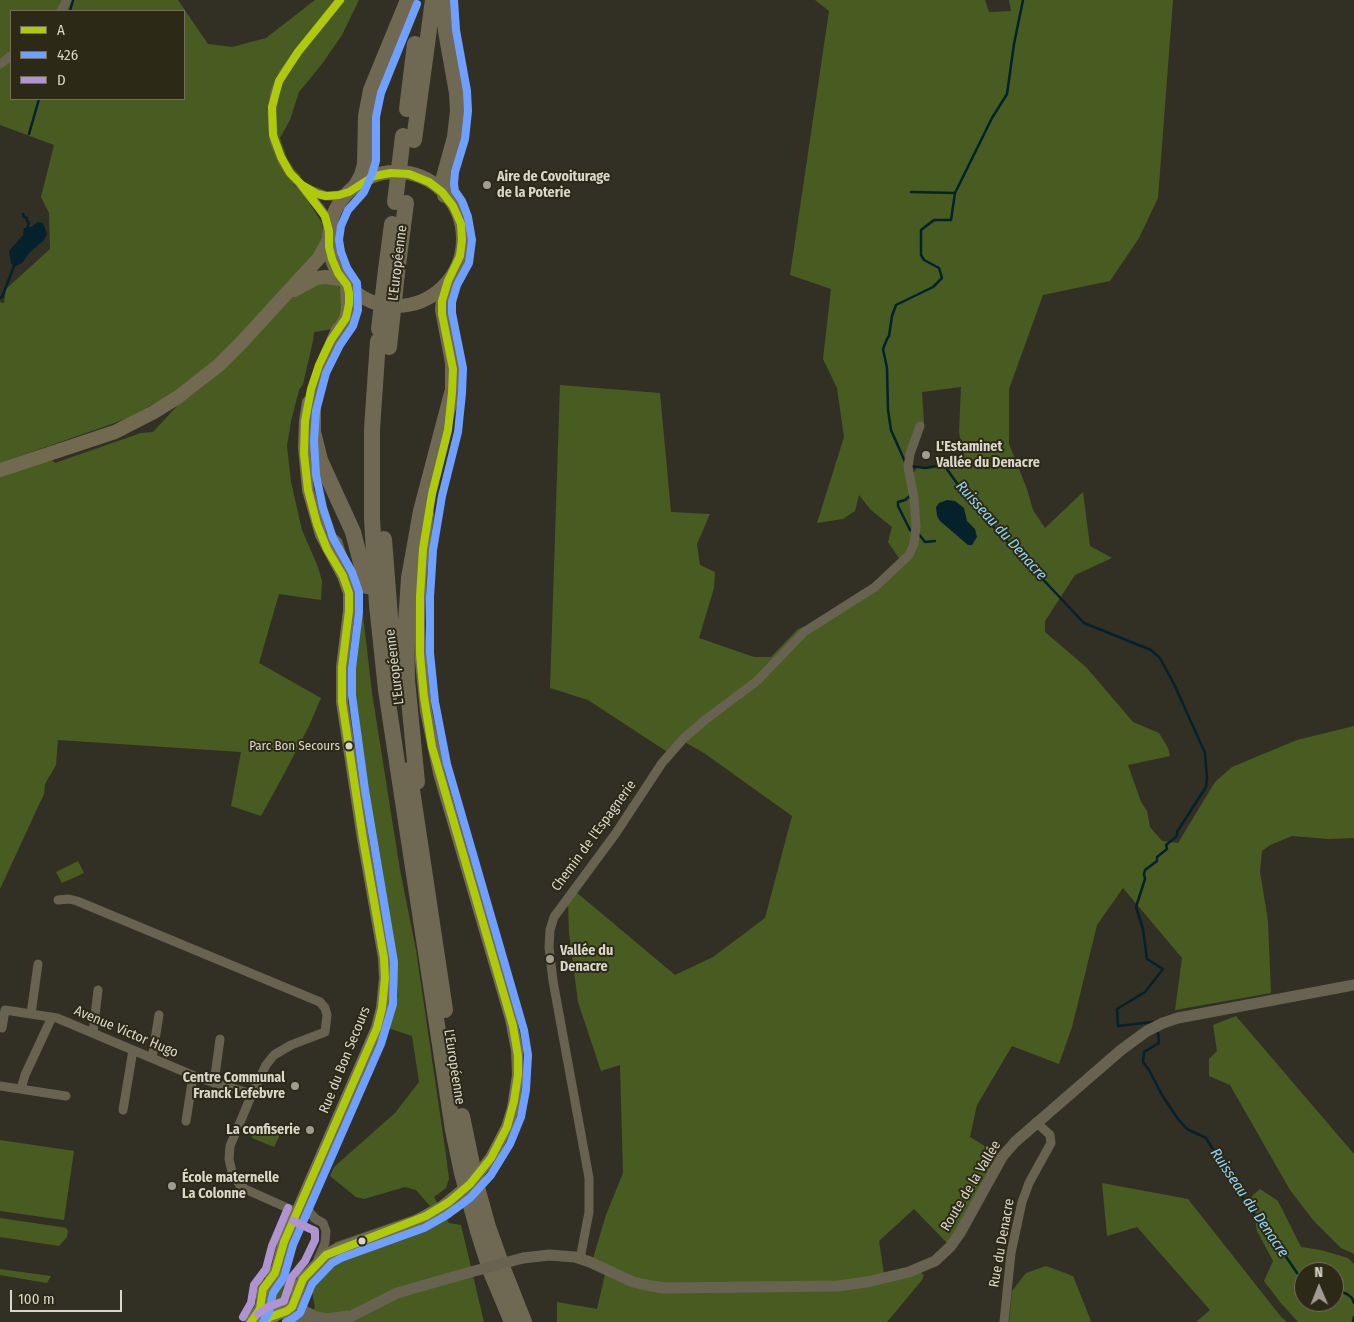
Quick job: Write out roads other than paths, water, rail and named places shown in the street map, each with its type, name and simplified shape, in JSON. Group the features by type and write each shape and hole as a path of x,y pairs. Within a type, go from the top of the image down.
{"highway":[{"path":"352,189 362,175 365,164 366,116 371,90 408,0"},
{"name":"L'Européenne","path":"409,138 421,0"},
{"name":"L'Européenne","path":"432,0 409,138 391,271 384,344 373,415 372,496 374,562 381,644 404,810 453,1130 462,1173 478,1231 494,1279 512,1322"},
{"path":"444,0 446,31 458,104 456,137 444,177 445,195"},
{"path":"339,330 318,380 313,404 313,432 320,460 353,532 364,574 373,631 381,644"},
{"name":"L'Européenne","path":"384,344 383,465 385,568 397,685 456,1084 469,1155 488,1227 524,1322"},
{"path":"426,881 407,688 406,615 415,541 452,393"}],"main road":[{"path":"264,1322 292,1307 301,1282 324,1256 333,1250 414,1222 442,1207 470,1184 491,1158 507,1127 513,1108 518,1069 516,1043 435,760 424,697 420,639 421,574 426,524 448,430 452,393 452,363 442,310 443,296 448,281 459,260 462,240 458,217 445,195 429,182 404,173 379,175 352,189 335,212 329,235 321,254 293,284 278,304"},
{"path":"329,235 332,259 345,282 348,309 346,318 339,330"},
{"path":"0,470 115,432 160,409 190,388 224,360 278,304 298,287 311,280 325,277 345,282 369,300 385,305 398,306 424,300 448,281"},
{"name":"Rue du Bon Secours","path":"270,1281 276,1271 281,1250 297,1212 372,1040 382,1008 385,978 366,839 341,690 349,602 345,580 324,542 313,511 307,483 304,454 304,428 309,396 317,370 331,340 339,330"},
{"path":"251,1322 260,1309 263,1289 270,1281 279,1278 287,1280 293,1285 297,1296"},
{"path":"263,1299 269,1310 281,1313"}],"street":[{"path":"329,235 323,212 286,168 276,147 272,125 273,102 279,81 287,67 340,0"},
{"path":"302,185 317,194 326,196 335,196 352,189"},
{"name":"Chemin de l'Espagnerie","path":"580,1259 589,1212 589,1178 553,981 549,947 550,930 554,917 616,833 658,768 684,738 757,681 804,632 880,583 909,555 915,536 914,496 908,462 920,426"},
{"name":"Rue du Bon Secours","path":"324,542 330,538 338,542 354,596 346,697 357,786"},
{"name":"Rue du Bon Secours","path":"317,1220 308,1210 306,1201 374,1046 393,988 392,972 366,839"},
{"path":"58,900 69,899 77,901 320,1002 327,1015 325,1032 291,1045 274,1055 266,1065 230,1146 229,1159 232,1172 239,1184 245,1189 317,1220 324,1225 326,1236 323,1248 314,1266"},
{"path":"31,1014 38,964"},
{"name":"Route de la Vallée","path":"360,1311 404,1291 523,1258 554,1255 580,1259 633,1282 664,1288 838,1286 867,1282 909,1272 935,1261 950,1248 1002,1157 1015,1142 1036,1122 1137,1038 1163,1023 1191,1015 1354,985"},
{"path":"93,1033 98,990"},
{"name":"Avenue Victor Hugo","path":"2,1028 5,1010 52,1017 193,1076 252,1094"},
{"path":"152,1058 159,1015"},
{"path":"21,1089 52,1017"},
{"path":"214,1083 220,1039"},
{"path":"123,1110 133,1050"},
{"path":"186,1121 193,1076"},
{"path":"0,1086 66,1096"},
{"name":"Rue du Denacre","path":"1004,1322 1011,1253 1022,1202 1029,1184 1051,1143 1050,1135 1036,1122"},
{"path":"297,1296 304,1311 324,1319 340,1318 360,1311"},
{"path":"340,1322 360,1311"},
{"path":"281,1313 307,1322"}],"water":[{"path":"38,222 43,223 47,234 43,241 30,252 22,263 14,267 11,263 9,251 23,235 24,228 31,227"},
{"path":"947,500 955,501 964,508 967,521 975,529 977,537 972,545 968,545 940,521 937,516 936,507 939,503"}],"waterway":[{"path":"70,10 73,0"},
{"name":"Ruisseau du Denacre","path":"906,464 891,430 888,410 887,368 883,349 889,336 896,305 933,287 942,278 939,268 924,260 921,255 921,230 934,220 951,220 955,193 992,118 1007,94 1023,0"},
{"path":"29,134 39,100"},
{"path":"911,192 955,193"},
{"path":"23,214 29,222 27,230"},
{"path":"0,298 14,266"},
{"name":"Ruisseau du Denacre","path":"911,466 925,468 944,465 971,503 1084,623 1151,650 1160,658 1175,686 1205,753 1206,787 1177,832 1177,836 1166,845 1167,849 1157,857 1157,861 1145,870 1145,879 1136,907 1143,929 1147,959 1163,969 1145,992 1117,1009 1118,1026 1152,1022"},
{"path":"910,494 905,500 898,502 898,506 910,530 913,531"},
{"path":"918,533 925,542 935,541"},
{"name":"Ruisseau du Denacre","path":"1158,1033 1159,1043 1144,1052 1143,1062 1162,1095 1187,1129 1206,1138 1247,1205 1269,1232 1294,1268"},
{"name":"Ruisseau du Denacre","path":"1344,1293 1352,1298 1354,1303"},
{"name":"Ruisseau du Denacre","path":"1353,1322 1354,1317"}],"place":[{"name":"Aire de Covoiturage de la Poterie","path":"487,185"},
{"name":"L'Estaminet Vallée du Denacre","path":"926,455"},
{"name":"Parc Bon Secours","path":"349,746"},
{"name":"Vallée du Denacre","path":"550,959"},
{"name":"Centre Communal Franck Lefebvre","path":"295,1086"},
{"name":"La confiserie","path":"310,1130"},
{"name":"École maternelle La Colonne","path":"172,1186"}]}
